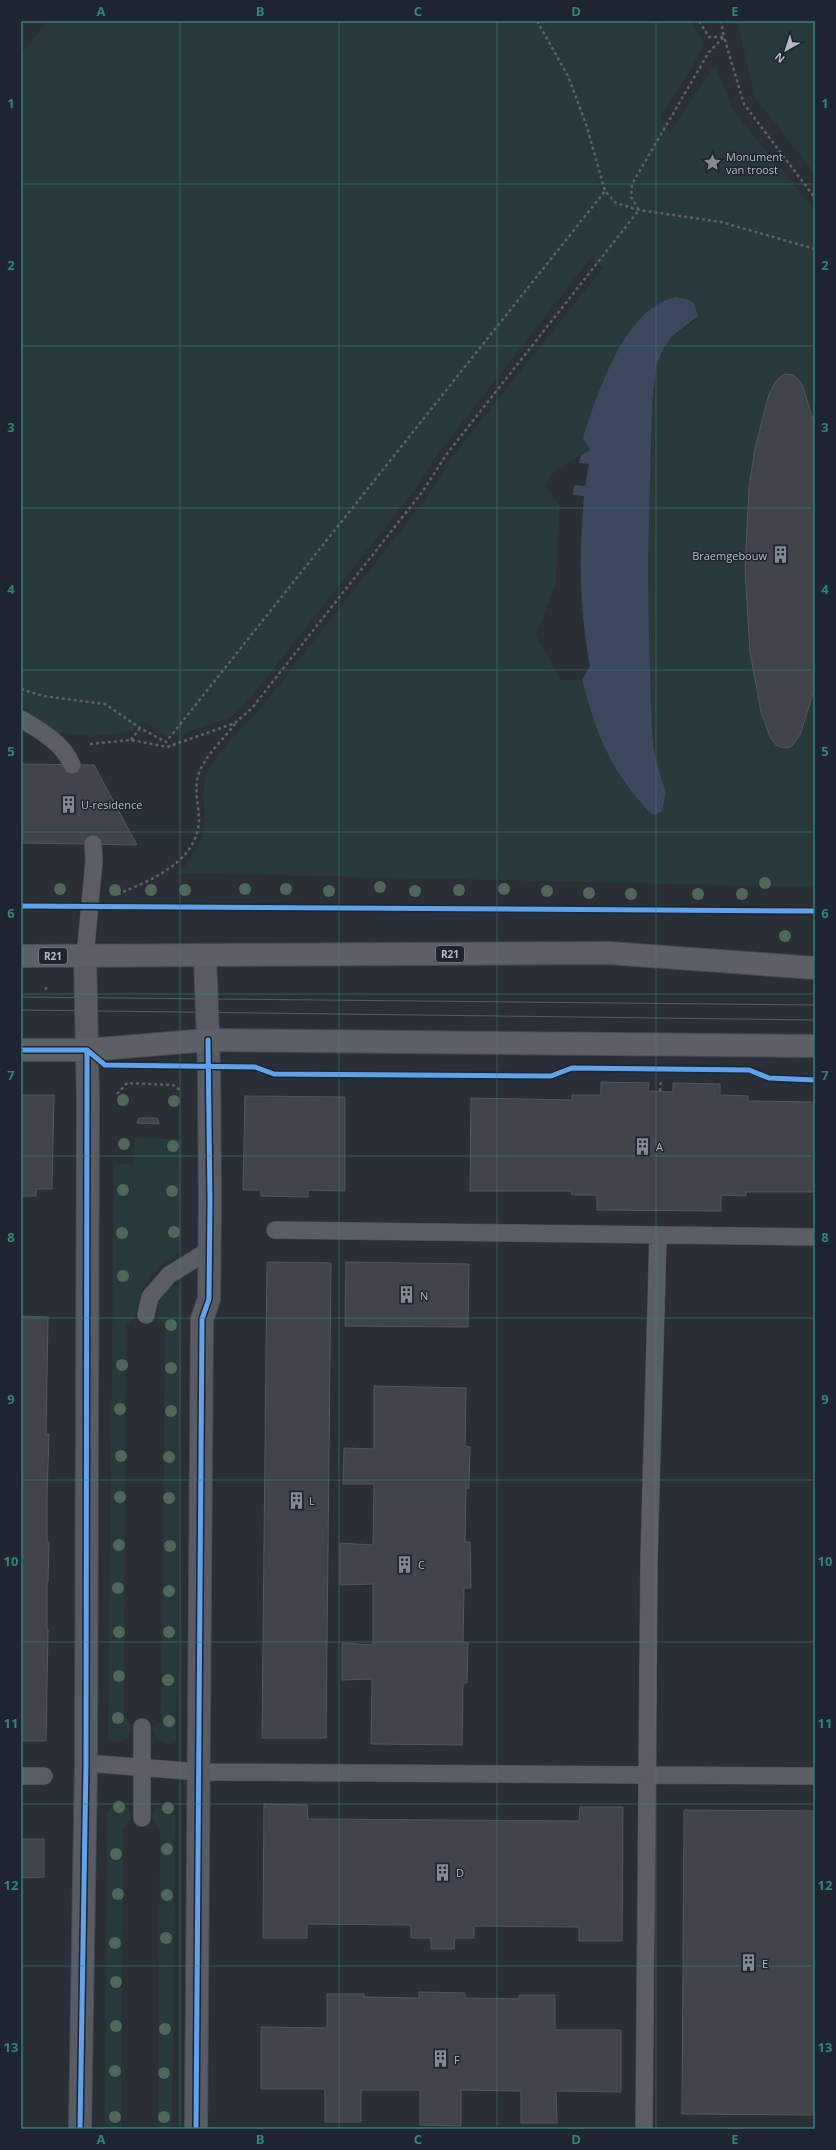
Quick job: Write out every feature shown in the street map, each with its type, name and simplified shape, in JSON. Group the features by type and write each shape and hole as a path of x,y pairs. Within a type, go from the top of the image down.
{"main road":[{"name":"R21","path":"21,956 85,957 609,953 815,968"},
{"path":"21,1050 87,1050 208,1040 815,1046"}],"street":[{"path":"196,2129 202,1319 209,1299 208,1251 210,1187 205,955"},
{"path":"80,2129 86,1763 87,1050 85,957"}],"lane":[{"path":"21,719 35,727 60,746 68,756 72,765"},
{"path":"85,957 94,861 93,844"},
{"path":"275,1230 815,1237"},
{"path":"644,2129 649,1560 658,1235"},
{"path":"146,1315 150,1297 169,1275 208,1251"},
{"path":"142,1727 142,1818"},
{"path":"86,1763 199,1772 815,1776"},
{"path":"21,1776 44,1776"}],"path":[{"path":"537,21 568,76 586,124 605,191 616,202 639,210 721,222 815,249"},
{"path":"700,21 709,37 724,37"},
{"path":"721,21 724,37 744,104 815,198"},
{"path":"639,210 631,197 632,184 709,52 724,37"},
{"path":"21,689 43,696 105,704 140,728 166,742 605,191"},
{"path":"90,906 143,883 175,866 194,843 199,822 198,776 208,758 235,723 252,708 340,597 423,491 446,455 639,210"},
{"path":"60,746 131,740 167,747 235,723"},
{"path":"131,740 140,728"},
{"path":"660,1092 661,1080"},
{"path":"111,1100 128,1083 173,1085 183,1092"}],"shaded area":[{"path":"48,21 691,21 704,43 692,68 661,115 670,132 715,64 733,110 815,211 815,887 177,873 186,864 203,836 205,818 203,789 205,778 213,763 235,735 256,714 428,496 451,458 603,268 595,262 593,255 440,451 417,487 246,703 231,717 179,735 165,736 145,721 130,732 94,736 54,732 21,710 21,54","holes":["676,297 687,299 694,303 696,320 671,337 664,346 656,367 652,405 648,565 652,732 655,757 666,793 662,811 655,815 651,814 637,798 615,767 600,736 582,680 560,680 536,635 556,583 559,505 545,486 556,469 590,450 597,395 610,364 620,347"]},
{"path":"737,21 815,21 815,174 755,98"},
{"path":"134,1138 182,1139 181,1241 179,1250 174,1257 159,1268 142,1289 136,1314 126,1327 124,1717 133,1727 130,1734 126,1738 121,1741 114,1742 108,1738 114,1163 133,1165"},
{"path":"173,1284 178,1286 182,1291 176,1739 169,1744 158,1739 152,1727 161,1722 165,1327 157,1315 159,1302"},
{"path":"118,1800 128,1807 131,1817 123,1830 121,2129 105,2129 107,1815 108,1810"},
{"path":"164,1804 170,1805 175,1812 172,2129 158,2129 160,1831 152,1816 158,1807"}],"water":[{"path":"676,297 687,299 694,303 698,316 671,337 664,347 656,367 652,405 648,565 652,732 655,757 666,793 662,811 655,815 651,814 637,798 615,767 600,736 582,680 590,666 586,644 581,581 581,539 584,496 573,495 574,485 585,486 589,464 579,463 581,455 590,450 583,438 596,399 615,355 627,335 641,318 657,305"}],"building":[{"name":"Braemgebouw","path":"784,374 794,375 802,384 815,426 815,687 800,735 792,746 787,748 777,746 770,737 761,712 750,652 745,569 749,487 755,448 769,394 776,381"},
{"name":"U-residence","path":"21,764 94,765 137,845 21,843"},
{"name":"A","path":"601,1082 649,1083 648,1091 673,1092 673,1083 720,1084 720,1095 748,1096 748,1101 815,1102 815,1192 746,1192 746,1196 721,1195 721,1211 597,1210 597,1195 572,1195 571,1191 470,1191 471,1098 572,1100 572,1095 601,1095"},
{"path":"21,1095 54,1095 52,1189 36,1189 36,1196 21,1196"},
{"path":"245,1096 345,1097 345,1191 308,1190 308,1197 261,1196 261,1190 243,1190"},
{"path":"139,1118 157,1118 159,1124 137,1123"},
{"name":"L","path":"267,1262 331,1263 326,1738 262,1738"},
{"name":"N","path":"346,1262 469,1264 468,1327 345,1326"},
{"path":"21,1316 48,1317 46,1434 49,1434 47,1542 49,1542 47,1582 48,1630 46,1741 21,1741"},
{"name":"C","path":"374,1386 466,1388 465,1446 470,1447 469,1488 466,1488 465,1542 470,1542 471,1588 464,1588 463,1642 468,1643 467,1683 463,1683 462,1745 371,1744 372,1679 342,1680 342,1643 373,1645 373,1584 340,1585 340,1543 373,1545 374,1484 343,1484 344,1448 374,1449"},
{"name":"D","path":"264,1804 307,1805 308,1819 579,1821 580,1807 623,1807 622,1941 579,1941 579,1927 474,1926 474,1938 455,1938 454,1949 431,1949 431,1938 411,1938 411,1925 307,1924 307,1938 263,1938"},
{"name":"E","path":"684,1810 815,1811 815,2115 682,2114"},
{"path":"21,1839 44,1839 44,1877 21,1878"},
{"name":"F","path":"419,1992 465,1993 465,1998 519,1999 519,1995 555,1995 555,2030 621,2030 621,2092 556,2091 557,2123 521,2123 521,2091 461,2090 461,2126 420,2125 420,2090 361,2090 361,2122 325,2122 325,2089 261,2089 261,2027 327,2028 327,1994 364,1994 364,1997 419,1998"}],"tram line":[{"path":"21,997 815,1005"},
{"path":"21,1010 815,1020"}],"cycle path":[{"path":"21,906 815,911"},
{"path":"196,2129 202,1319 209,1299 210,1202 208,1040"},
{"path":"21,1050 87,1050 105,1065 255,1067 274,1074 551,1076 572,1068 749,1070 769,1078 815,1080"},
{"path":"80,2129 86,1763 87,1050"}],"place":[{"name":"Monument van troost","path":"713,162"},
{"name":"Braemgebouw","path":"780,555"},
{"name":"U-residence","path":"68,804"},
{"name":"A","path":"643,1146"},
{"name":"N","path":"407,1295"},
{"name":"L","path":"296,1500"},
{"name":"C","path":"405,1564"},
{"name":"D","path":"443,1872"},
{"name":"E","path":"749,1963"},
{"name":"F","path":"441,2059"}]}
